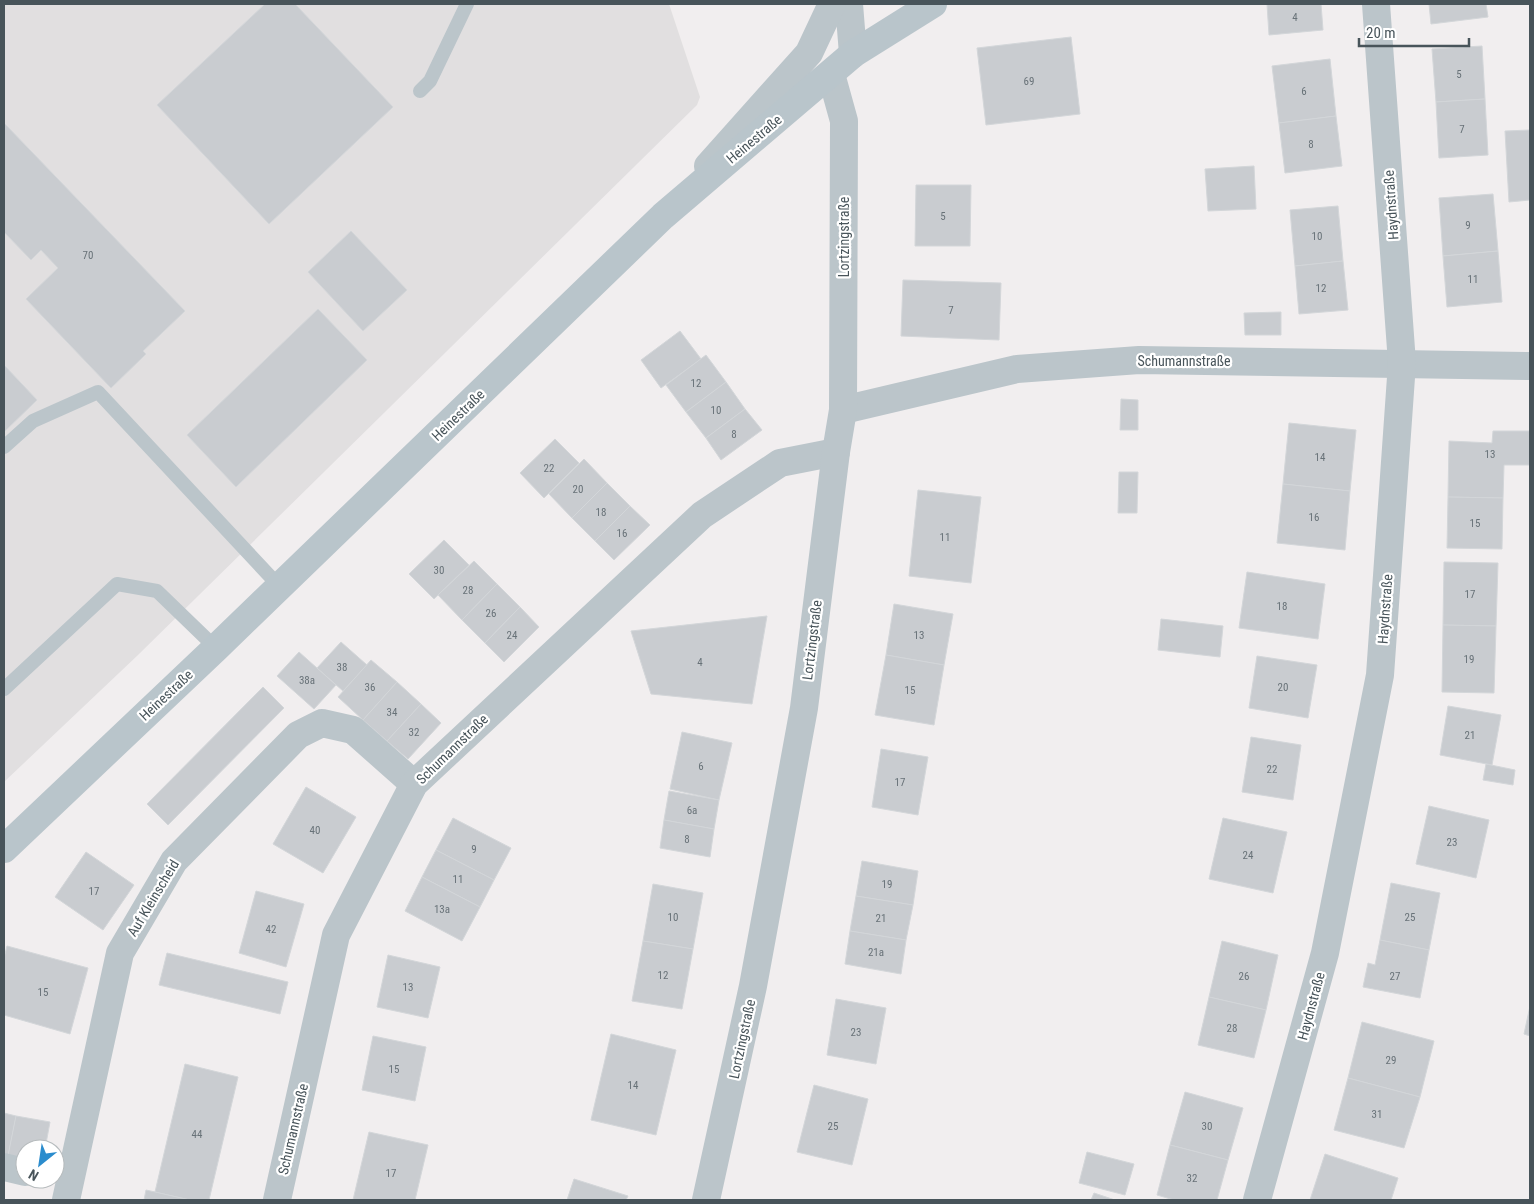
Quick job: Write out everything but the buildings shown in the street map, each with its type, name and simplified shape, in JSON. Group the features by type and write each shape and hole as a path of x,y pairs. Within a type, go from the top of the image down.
{"main road":[{"name":"Heinestraße","path":"4,849 280,587 663,216 853,54 933,4"}],"street":[{"path":"663,216 809,53 832,4"},
{"path":"849,4 853,54"},
{"name":"Haydnstraße","path":"1257,1200 1325,953 1380,675 1402,363 1376,4"},
{"name":"Lortzingstraße","path":"706,1200 753,986 804,708 843,410 844,121 830,74"},
{"name":"Schumannstraße","path":"843,410 1017,369 1140,360 1530,366"},
{"name":"Schumannstraße","path":"277,1200 336,935 414,784 702,514 780,463 836,452"},
{"name":"Auf Kleinscheid","path":"65,1183 120,954 174,861 298,736 322,723 353,730 414,784"}],"lane":[{"path":"420,91 430,81 467,4"},
{"path":"4,447 33,421 98,392 280,587"},
{"path":"4,689 116,584 157,591 216,648"}],"shaded area":[{"path":"4,4 669,4 700,97 697,105 138,655 4,782"}]}
